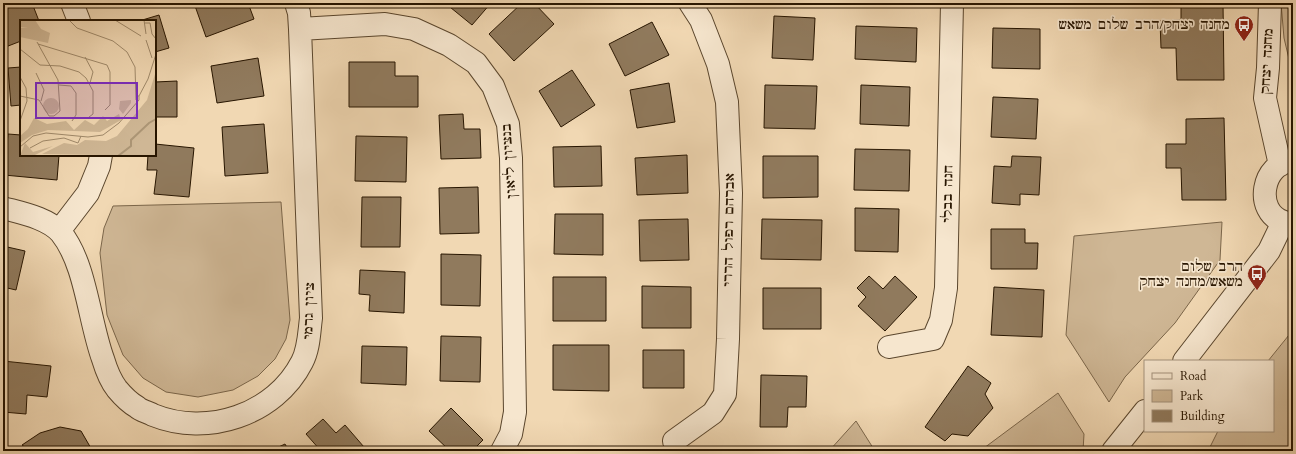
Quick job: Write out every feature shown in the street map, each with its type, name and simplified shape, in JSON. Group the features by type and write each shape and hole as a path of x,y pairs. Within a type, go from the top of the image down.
{"street":[{"path":"72,3 79,20"},
{"name":"ציון גרמי","path":"3,208 42,219 59,231 68,244 79,269 97,343 108,373 116,389 138,408 162,418 187,424 235,418 256,410 272,399 292,378 302,362 308,346 311,318 300,29 299,13 296,3"},
{"name":"אברהם רפול הררי","path":"674,441 713,413 725,394 728,339 731,193 727,102 718,64 701,20 690,3"},
{"name":"חנה בבלי","path":"889,347 933,339 941,320 946,288 952,3"},
{"name":"מחנה יצחק","path":"1270,3 1268,68 1265,98 1287,163"},
{"name":"בנציון ליאון","path":"300,29 385,24 414,29 449,45 476,62 493,86 508,124 511,166 515,412 511,434 502,451"},
{"path":"59,231 88,193 99,166 101,156"},
{"path":"1185,360 1269,251 1288,223 1274,216 1267,207 1264,196 1266,182 1271,172 1287,163"},
{"path":"1114,451 1144,412"}],"green space":[{"path":"1281,3 1293,3 1293,76 1284,38"},
{"path":"281,202 290,320 286,339 275,359 258,376 233,390 198,397 166,392 143,378 123,355 107,315 100,253 104,228 113,206"},
{"path":"1222,222 1220,260 1175,323 1125,377 1109,402 1066,335 1074,236"},
{"path":"1293,330 1293,451 1208,451 1218,432 1274,432 1274,360 1269,360"},
{"path":"1058,393 1084,434 1083,451 980,451"},
{"path":"856,421 875,451 829,451"}],"building":[{"path":"19,3 32,3 39,20 20,20 20,41 3,48 3,10"},
{"path":"194,3 248,3 254,19 206,37"},
{"path":"445,3 491,3 472,25"},
{"path":"522,3 534,3 554,24 514,61 489,34"},
{"path":"1181,3 1223,3 1224,80 1177,80 1176,48 1161,48 1160,21 1181,20"},
{"path":"159,15 169,48 156,52 156,20 142,20"},
{"path":"774,16 815,18 813,60 772,58"},
{"path":"652,22 669,55 625,76 609,44"},
{"path":"856,26 917,28 916,62 855,59"},
{"path":"993,28 1040,29 1040,69 992,68"},
{"path":"258,58 264,96 217,103 211,66"},
{"path":"349,62 395,62 395,76 418,76 418,107 349,107"},
{"path":"20,67 20,105 11,106 8,68"},
{"path":"572,70 595,105 561,127 539,91"},
{"path":"177,81 177,117 156,117 156,82"},
{"path":"669,83 675,122 637,128 630,90"},
{"path":"765,85 817,86 815,129 764,128"},
{"path":"861,85 910,87 909,126 860,124"},
{"path":"993,97 1038,99 1036,139 991,137"},
{"path":"463,114 464,129 480,129 481,158 441,159 439,115"},
{"path":"1224,118 1226,200 1182,200 1181,168 1166,168 1166,144 1186,144 1186,119"},
{"path":"264,124 268,173 225,176 222,127"},
{"path":"8,134 20,135 20,156 59,156 57,180 4,175"},
{"path":"356,136 407,137 406,182 355,181"},
{"path":"156,144 194,148 189,197 154,194 157,170 147,170 148,156 156,156"},
{"path":"601,146 602,186 554,187 553,147"},
{"path":"855,149 910,150 909,191 854,190"},
{"path":"687,155 688,193 637,195 635,158"},
{"path":"763,156 818,156 818,197 763,198"},
{"path":"1012,156 1041,157 1039,195 1020,194 1020,205 992,203 994,166 1011,167"},
{"path":"478,187 479,233 440,234 439,188"},
{"path":"362,197 401,197 400,247 361,247"},
{"path":"855,208 899,209 898,252 855,251"},
{"path":"555,214 603,214 603,255 554,254"},
{"path":"688,219 689,260 640,261 639,220"},
{"path":"762,219 822,220 821,260 761,259"},
{"path":"991,229 1025,229 1025,243 1038,243 1037,269 991,269"},
{"path":"3,246 25,251 16,290 3,287"},
{"path":"441,254 481,255 480,306 441,305"},
{"path":"360,270 405,272 404,313 369,311 370,295 359,294"},
{"path":"869,276 883,289 895,276 917,297 885,331 858,306 866,297 857,288"},
{"path":"553,277 606,277 606,321 553,321"},
{"path":"642,286 691,287 691,328 642,328"},
{"path":"994,287 1044,290 1042,337 991,335"},
{"path":"763,288 821,288 821,329 763,329"},
{"path":"441,336 481,337 480,382 440,381"},
{"path":"553,345 609,345 609,391 553,390"},
{"path":"362,346 407,347 406,385 361,383"},
{"path":"643,350 684,350 684,388 643,388"},
{"path":"3,361 51,366 47,397 27,395 26,414 3,412"},
{"path":"968,366 991,383 985,394 993,408 968,436 952,434 945,441 925,427"},
{"path":"761,375 807,376 806,407 788,407 787,427 760,427"},
{"path":"451,408 483,440 472,451 450,451 429,431"},
{"path":"323,419 336,433 345,425 364,447 359,451 321,451 306,434"},
{"path":"60,427 81,431 92,450 30,451 22,445 40,433"},
{"path":"285,444 289,451 270,451"}],"place":[{"name":"מחנה יצחק/הרב שלום משאש","path":"1244,42"},
{"name":"הרב שלום משאש/מחנה יצחק","path":"1257,291"}]}
